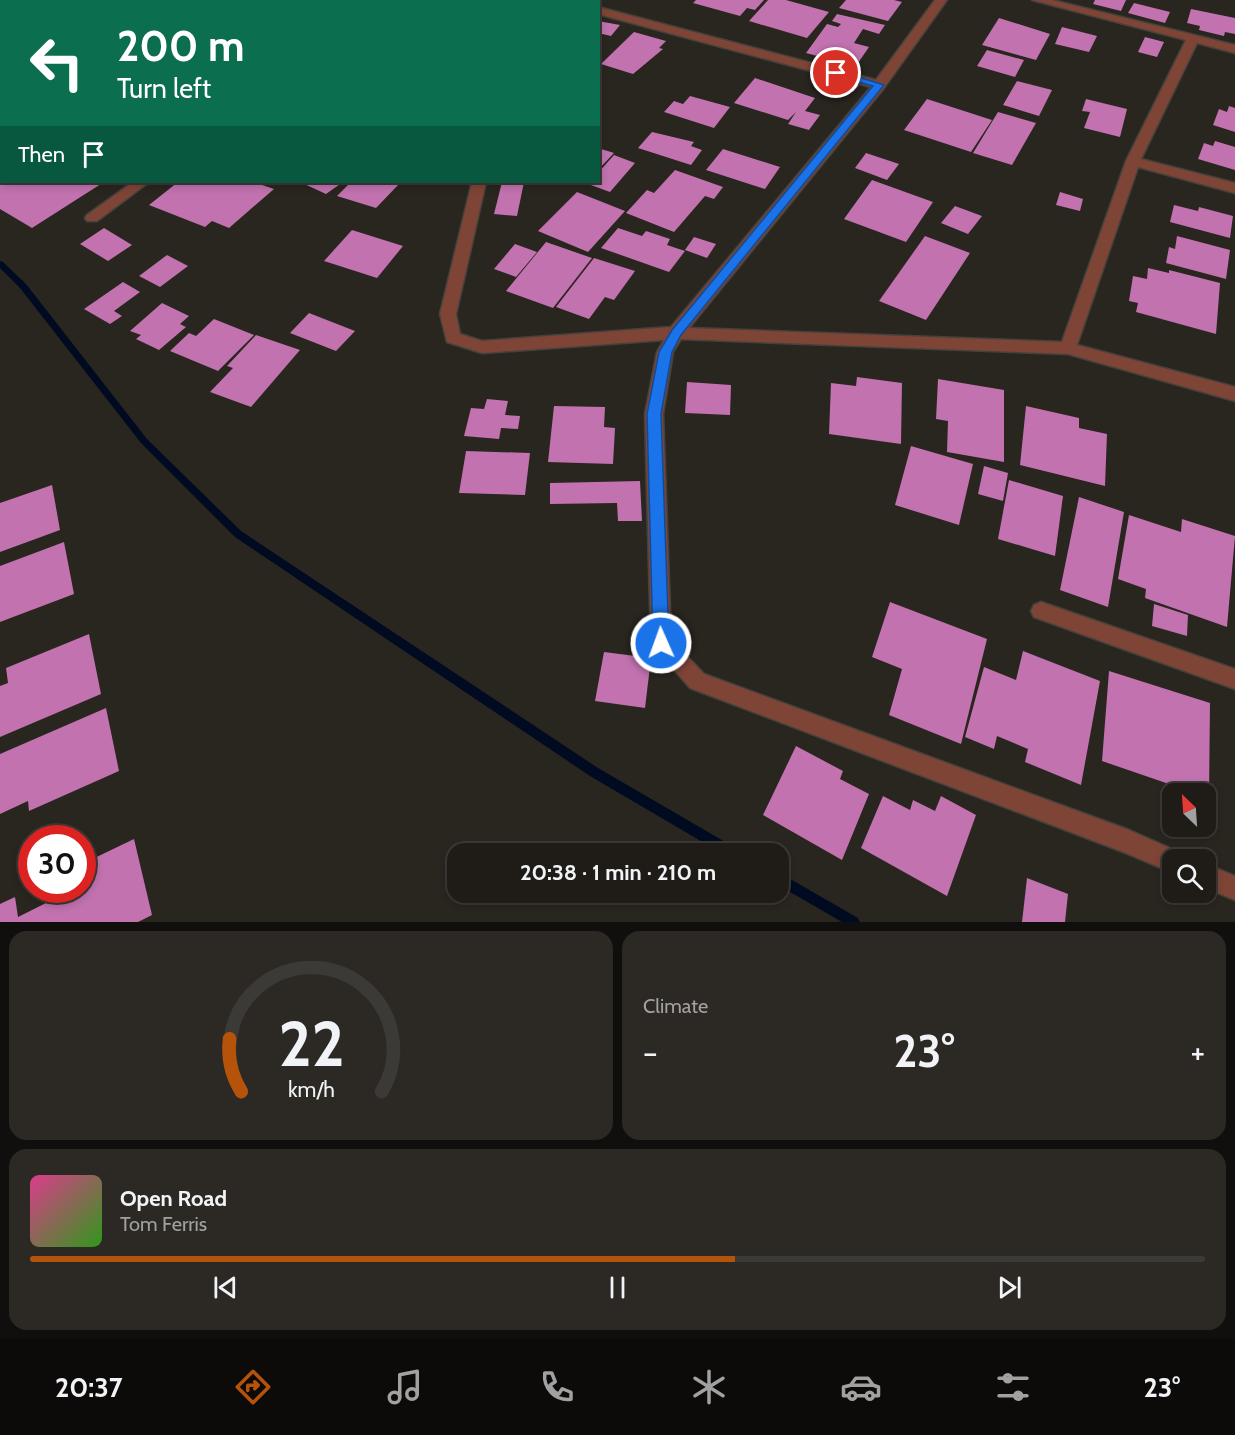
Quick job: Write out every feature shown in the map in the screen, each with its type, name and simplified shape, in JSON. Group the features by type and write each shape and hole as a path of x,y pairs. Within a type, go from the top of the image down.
{"street":[{"path":"941,0 879,85 676,333 666,352 654,414 661,643 697,681 1162,856"},
{"path":"1038,0 1235,49"},
{"path":"600,11 879,85"},
{"path":"1068,348 1133,160 1193,38"},
{"path":"1133,160 1235,188"},
{"path":"92,218 141,183"},
{"path":"479,183 448,314 453,338 482,347 676,333 1068,348 1235,394"},
{"path":"1041,611 1235,679"},
{"path":"1216,880 1235,888"}],"building":[{"path":"696,0 764,0 755,10 747,8 740,16 693,3"},
{"path":"768,0 786,0 829,12 807,38 749,21"},
{"path":"846,0 902,2 888,21 839,8"},
{"path":"1095,0 1126,0 1121,11 1093,4"},
{"path":"1134,3 1170,12 1165,23 1128,13"},
{"path":"1191,9 1235,18 1235,34 1225,32 1224,36 1199,30 1200,26 1187,23"},
{"path":"837,14 885,25 879,34 863,29 854,43 869,47 856,66 806,53 827,24 838,27 841,24 832,21"},
{"path":"999,18 1050,34 1036,60 982,45"},
{"path":"600,21 620,25 611,36 600,33"},
{"path":"1062,27 1097,36 1089,52 1055,44"},
{"path":"634,32 666,41 659,48 663,49 633,74 601,64"},
{"path":"1145,37 1164,42 1157,57 1138,52"},
{"path":"987,50 1024,60 1015,77 977,66"},
{"path":"755,78 815,98 805,111 820,115 809,130 788,124 796,112 788,120 734,103"},
{"path":"841,78 860,84 853,92 834,86"},
{"path":"1017,81 1052,90 1039,116 1003,105"},
{"path":"690,96 730,107 714,128 664,112 674,101 683,104"},
{"path":"927,99 992,120 971,152 904,130"},
{"path":"1086,99 1127,109 1120,137 1084,128 1090,112 1082,111"},
{"path":"1229,106 1235,108 1235,132 1213,125 1219,109 1227,112"},
{"path":"998,112 1036,123 1012,165 973,153"},
{"path":"652,132 694,142 691,146 702,150 691,165 638,148"},
{"path":"1215,141 1235,147 1235,170 1198,159 1204,143 1213,146"},
{"path":"600,149 614,153 600,168"},
{"path":"723,149 780,167 765,189 706,170"},
{"path":"866,153 899,164 887,180 855,168"},
{"path":"614,155 635,163 610,192 588,184 600,183 600,171"},
{"path":"675,170 723,187 714,199 705,196 674,232 626,213 647,190 654,193"},
{"path":"872,180 933,202 906,242 844,219"},
{"path":"0,183 102,183 32,228 0,209"},
{"path":"177,183 256,183 274,189 229,228 212,221 205,227 149,205"},
{"path":"302,183 342,183 326,194"},
{"path":"350,183 399,184 376,208 337,196"},
{"path":"502,183 524,183 517,216 494,214"},
{"path":"577,192 625,211 588,252 538,231"},
{"path":"1060,192 1083,199 1080,211 1056,205"},
{"path":"1174,205 1198,211 1199,207 1233,216 1230,238 1170,222"},
{"path":"955,206 982,216 968,234 941,223"},
{"path":"104,228 132,245 108,261 80,244"},
{"path":"618,228 642,236 646,231 670,239 667,245 685,251 669,272 601,248"},
{"path":"352,230 403,246 377,278 324,261"},
{"path":"925,236 970,253 926,320 879,301"},
{"path":"1177,236 1230,250 1226,279 1166,263 1169,247 1175,249"},
{"path":"694,237 716,244 707,258 685,250"},
{"path":"546,242 592,258 553,308 506,291"},
{"path":"515,244 537,252 516,277 494,269"},
{"path":"167,255 188,266 160,287 139,276"},
{"path":"594,258 635,271 614,300 605,297 589,319 556,307"},
{"path":"1148,268 1169,273 1169,270 1220,283 1216,334 1136,312 1138,303 1129,301 1133,276 1147,279"},
{"path":"123,282 140,292 114,311 122,316 110,324 84,309"},
{"path":"162,303 189,316 180,324 186,327 159,350 136,339 141,335 130,331"},
{"path":"309,313 355,331 336,351 290,333"},
{"path":"214,319 254,335 218,371 170,351 189,333 196,336"},
{"path":"256,335 300,350 251,407 210,392 233,368 227,366"},
{"path":"857,377 902,383 901,444 829,434 831,383 856,386"},
{"path":"938,379 1004,390 1004,462 947,452 948,421 936,419"},
{"path":"687,382 731,385 730,415 685,413"},
{"path":"487,399 508,401 505,415 520,416 518,429 501,428 499,439 464,436 471,408 484,409"},
{"path":"554,406 605,407 604,427 615,428 613,464 548,462"},
{"path":"1026,406 1079,418 1079,428 1107,434 1105,486 1020,465"},
{"path":"911,446 973,464 959,525 895,505"},
{"path":"466,451 530,453 525,495 459,493"},
{"path":"984,466 1008,473 1003,501 978,494"},
{"path":"1009,480 1063,496 1055,556 998,539"},
{"path":"640,481 642,521 618,521 617,503 550,504 550,483"},
{"path":"52,485 60,530 0,552 0,503"},
{"path":"1079,497 1124,512 1108,607 1060,590"},
{"path":"1129,515 1181,532 1182,519 1235,536 1227,627 1145,598 1146,589 1118,579"},
{"path":"64,542 74,594 0,622 0,566"},
{"path":"890,602 987,639 961,744 889,715 902,669 872,657"},
{"path":"1154,604 1188,615 1187,636 1152,626"},
{"path":"89,634 101,694 0,737 0,686 8,683 6,668"},
{"path":"1023,651 1100,681 1081,785 1025,762 1028,749 997,736 994,749 965,737 984,667 1016,680"},
{"path":"604,652 651,658 645,708 595,701"},
{"path":"1109,671 1210,703 1209,783 1166,783 1102,761"},
{"path":"106,708 119,771 29,811 28,801 0,814 0,754"},
{"path":"796,746 843,771 840,779 869,794 842,860 763,815"},
{"path":"883,796 910,810 913,800 935,811 941,796 976,815 947,896 861,848"},
{"path":"134,839 152,915 138,922 0,922 0,904 15,897 18,917 46,903 96,903 96,857"},
{"path":"1027,878 1068,894 1065,922 1022,922"}],"waterway":[{"path":"0,264 23,286 144,441 238,534 594,772 716,843"},
{"path":"789,884 854,922"}],"route":[{"path":"661,643 654,414 666,352 676,333 879,85 836,73"}]}
